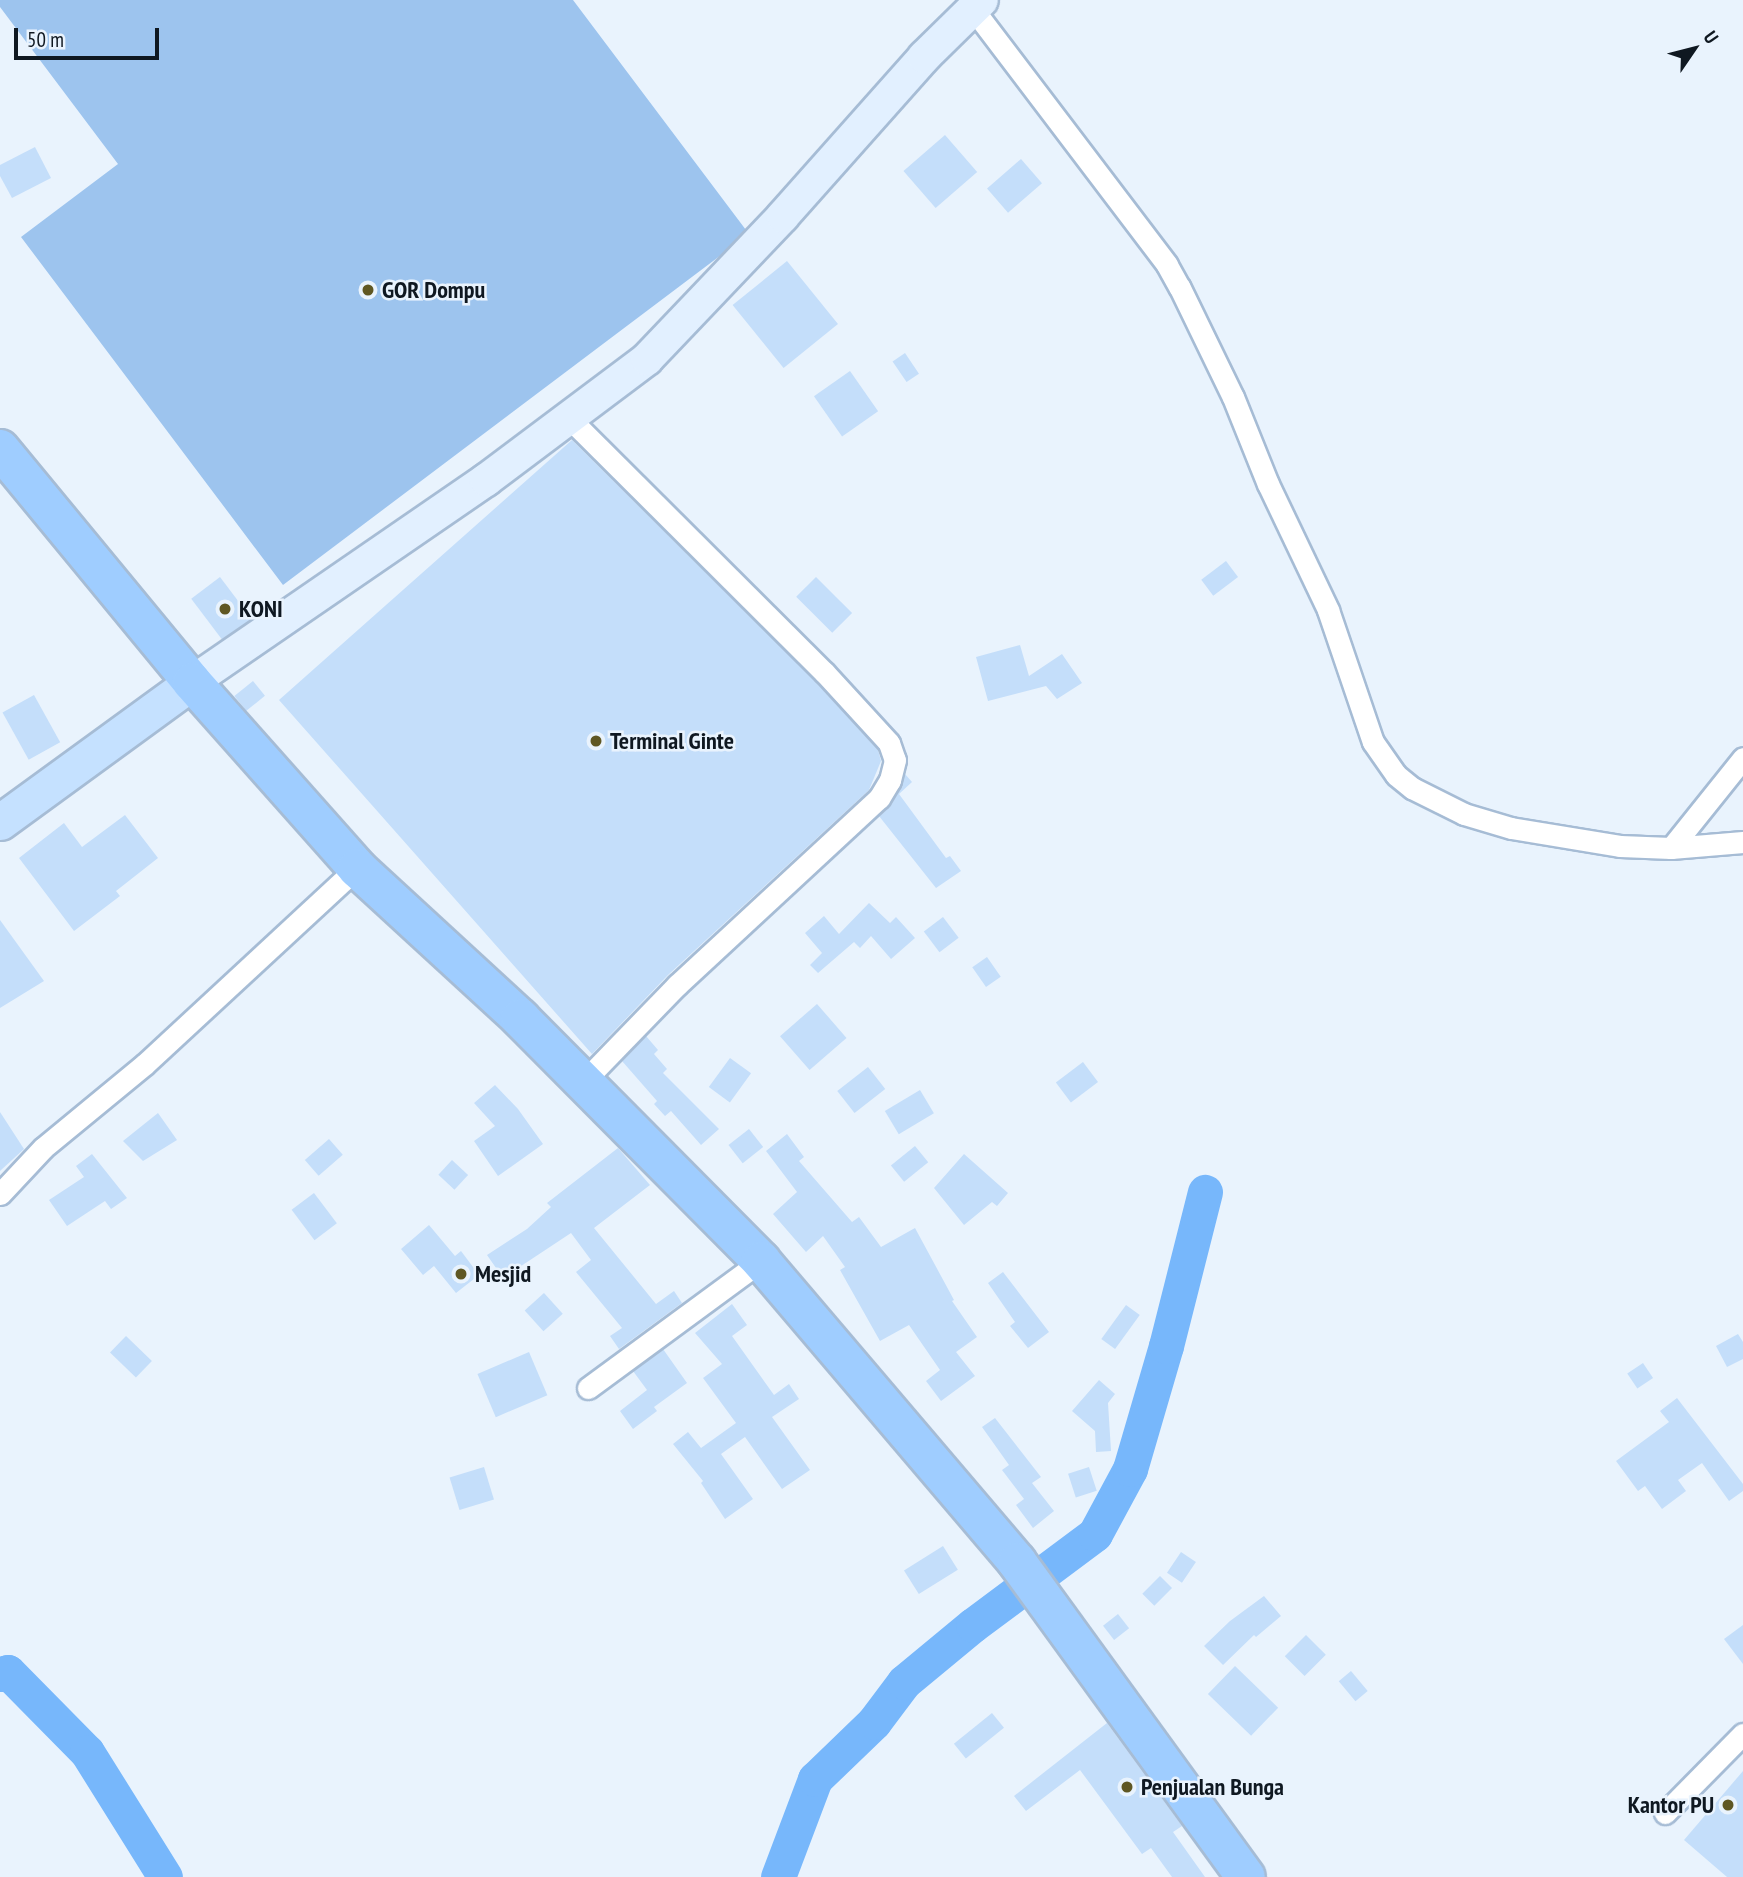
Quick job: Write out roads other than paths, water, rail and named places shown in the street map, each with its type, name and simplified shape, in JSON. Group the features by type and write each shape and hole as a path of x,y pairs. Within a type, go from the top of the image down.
{"highway":[{"path":"0,449 192,681 357,868 520,1018 761,1261 1017,1562 1246,1877"}],"main road":[{"path":"0,822 192,681"}],"street":[{"path":"192,681 570,419 647,359 774,225 924,57 978,5 1167,265 1180,288 1233,397 1268,484 1328,610 1373,741 1396,775 1412,788 1464,814 1511,828 1620,846 1671,848 1743,842"},
{"path":"570,419 824,672 889,743 895,760 890,780 879,798 677,985 584,1081"},
{"path":"1671,848 1743,758"},
{"path":"0,1194 43,1148 145,1064 357,868"},
{"path":"588,1388 761,1261"},
{"path":"1665,1813 1743,1734"}],"waterway":[{"path":"778,1877 815,1779 874,1722 904,1682 973,1625 1095,1534 1130,1469 1166,1346 1205,1192"},
{"path":"0,1674 8,1672 87,1752 165,1877"}],"place":[{"name":"GOR Dompu","path":"368,290"},
{"name":"KONI","path":"225,609"},
{"name":"Terminal Ginte","path":"596,741"},
{"name":"Mesjid","path":"461,1274"},
{"name":"Penjualan Bunga","path":"1127,1787"},
{"name":"Kantor PU","path":"1728,1805"}]}
